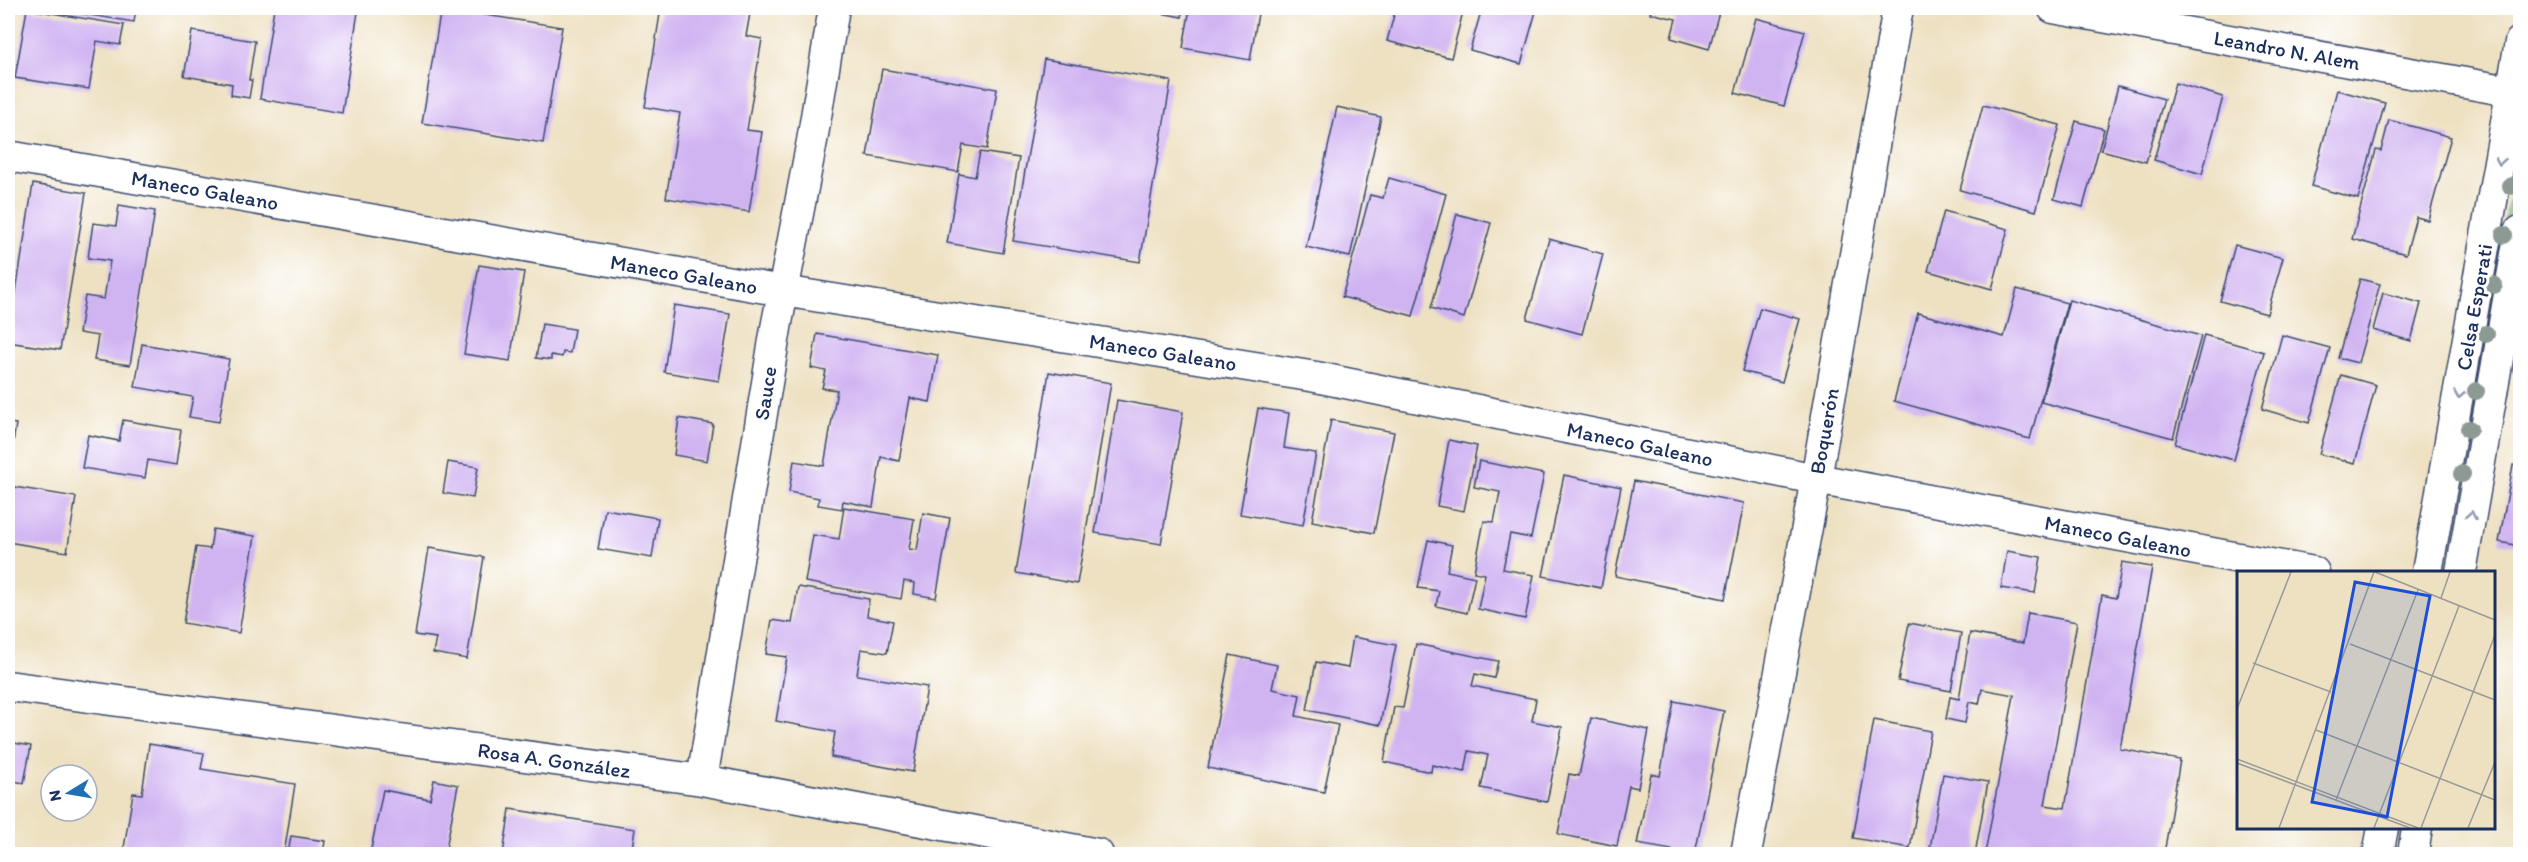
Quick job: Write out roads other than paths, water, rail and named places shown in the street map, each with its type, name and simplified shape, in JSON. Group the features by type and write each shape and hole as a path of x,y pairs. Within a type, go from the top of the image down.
{"street":[{"name":"Sauce","path":"702,780 783,291 812,141 834,8"},
{"name":"Boquerón","path":"1746,855 1816,479 1898,8"},
{"name":"Leandro N. Alem","path":"2053,8 2516,92"},
{"name":"Celsa Esperati","path":"2427,571 2516,92 2520,42"},
{"name":"Maneco Galeano","path":"8,156 783,291 1316,377 1816,479 2303,571"},
{"name":"Celsa Esperati","path":"2461,571 2520,231"},
{"name":"Rosa A. González","path":"8,687 702,780 1098,855"},
{"path":"2378,855 2383,829"},
{"path":"2413,855 2417,829"}]}
